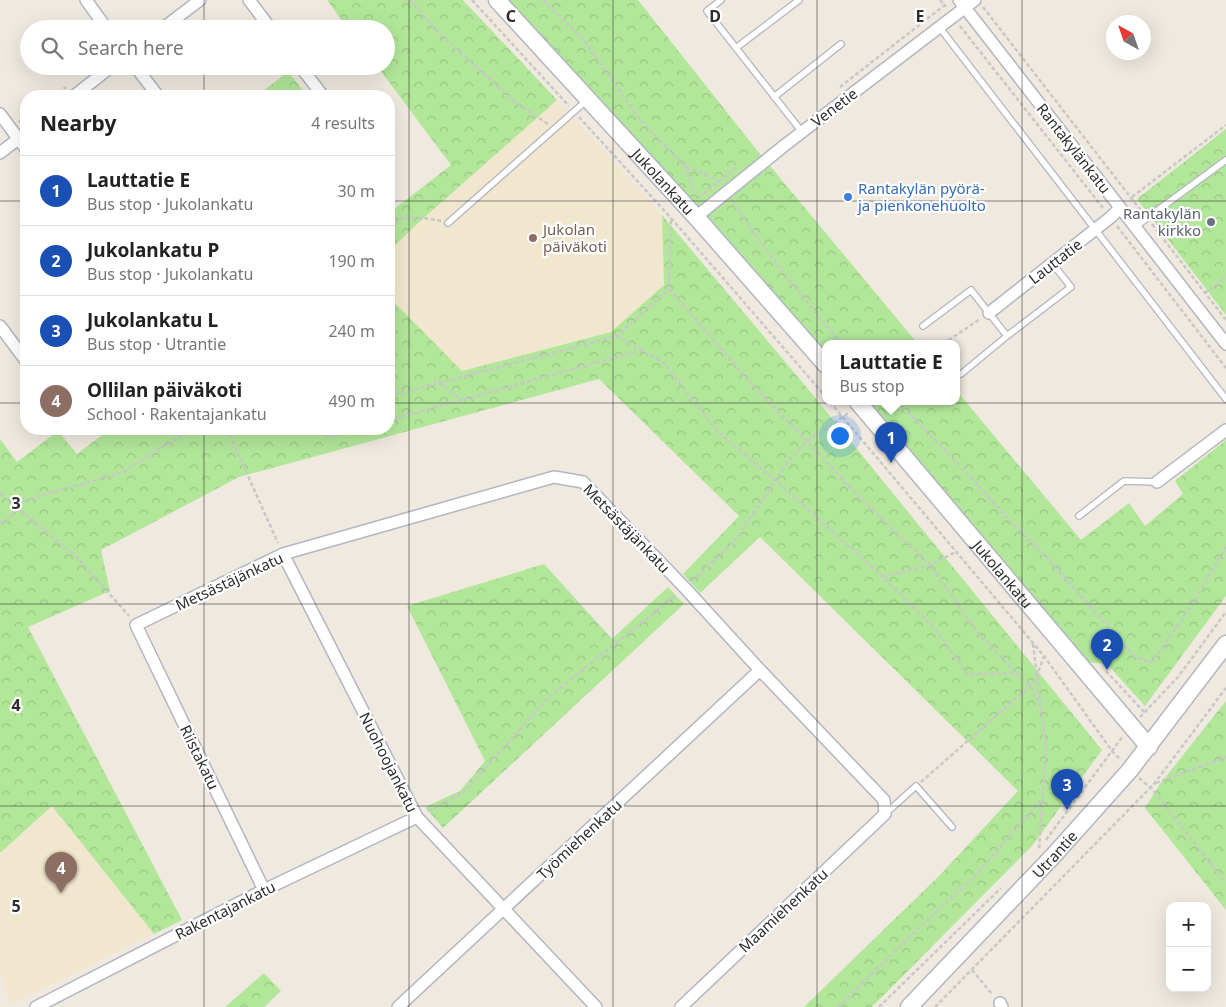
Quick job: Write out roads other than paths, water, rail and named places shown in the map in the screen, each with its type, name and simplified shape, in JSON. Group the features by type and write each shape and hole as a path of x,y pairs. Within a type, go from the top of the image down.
{"main road":[{"name":"Jukolankatu","path":"497,0 696,217 822,360"},
{"name":"Jukolankatu","path":"861,405 1149,747"},
{"name":"Utrantie","path":"909,1007 1048,862 1130,770 1226,644"}],"street":[{"path":"86,0 100,20"},
{"path":"174,20 200,0"},
{"path":"249,0 264,20"},
{"name":"Venetie","path":"696,217 802,132 940,28 953,17 962,4 979,3"},
{"name":"Rantakylänkatu","path":"962,4 1226,344"},
{"path":"82,90 101,75"},
{"path":"142,75 153,90"},
{"path":"307,75 318,90"},
{"path":"0,114 20,134"},
{"path":"0,153 20,138"},
{"name":"Lauttatie","path":"989,313 1120,208"},
{"path":"0,326 20,354"},
{"path":"1157,482 1226,430"},
{"name":"Metsästäjänkatu","path":"136,625 283,554 554,477 583,482 884,800 885,814"},
{"name":"Nuohoojankatu","path":"283,554 417,817 596,1007"},
{"name":"Riistakatu","path":"136,625 264,890"},
{"name":"Työmiehenkatu","path":"398,1007 760,670"},
{"name":"Maamiehenkatu","path":"681,1007 885,814"},
{"name":"Rakentajankatu","path":"36,1007 264,890 417,817"}],"lane":[{"path":"721,0 707,11 802,132"},
{"path":"736,48 799,0"},
{"path":"940,28 1226,399"},
{"path":"774,96 841,44"},
{"path":"448,222 588,99"},
{"path":"1135,227 1226,160"},
{"path":"961,374 1071,287 1052,263"},
{"path":"923,326 971,290 1007,336"},
{"path":"1079,516 1124,481 1157,482"},
{"path":"885,814 916,786 952,827"}],"place":[{"name":"Rantakylän pyörä- ja pienkonehuolto","path":"848,197"},
{"name":"Rantakylän kirkko","path":"1211,222"},
{"name":"Jukolan päiväkoti","path":"533,238"},
{"name":"Lauttatie E","path":"891,463"},
{"name":"Jukolankatu P","path":"1107,670"},
{"name":"Jukolankatu L","path":"1067,810"},
{"name":"Ollilan päiväkoti","path":"61,893"}]}
